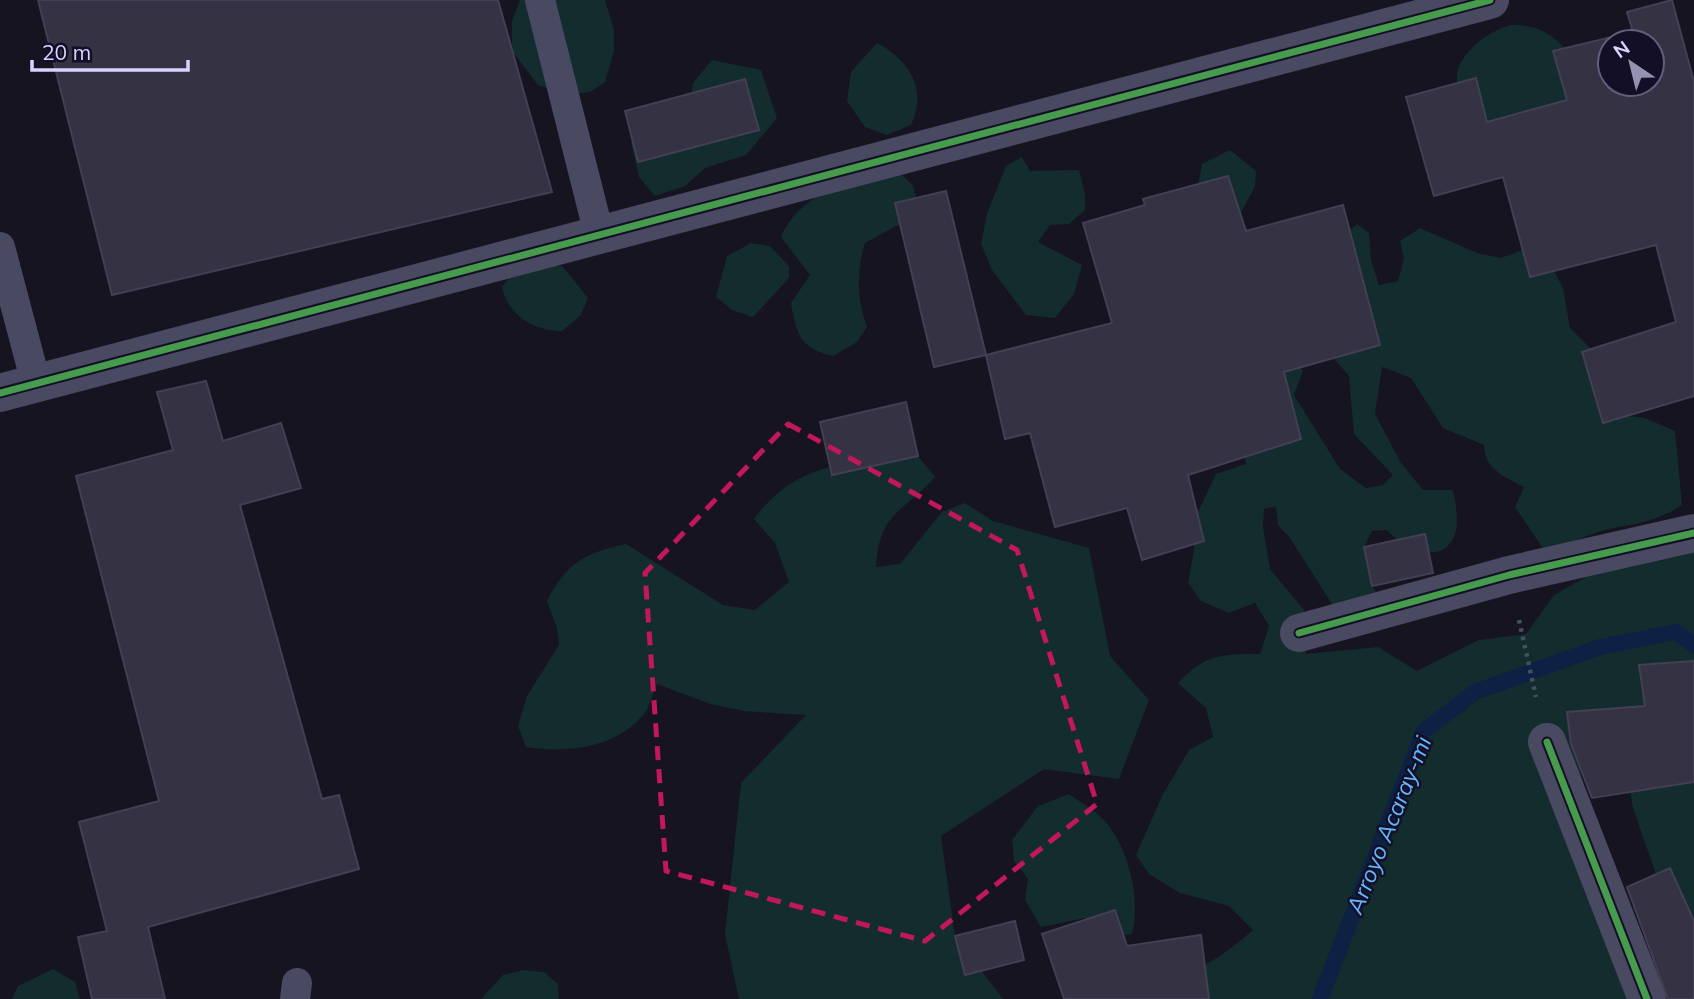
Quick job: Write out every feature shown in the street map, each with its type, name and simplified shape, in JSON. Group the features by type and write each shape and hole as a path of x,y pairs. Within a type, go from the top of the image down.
{"street":[{"path":"18,388 1490,0"},
{"path":"1298,633 1509,575 1694,533"},
{"path":"1543,725 1647,999"}],"lane":[{"path":"540,0 599,234"},
{"path":"0,247 18,388"}],"path":[{"path":"1516,607 1543,725"}],"highlighted area":[{"path":"788,424 1017,550 1097,804 925,941 666,871 645,573"}],"green space":[{"path":"520,0 605,0 614,30 614,51 605,82 590,92 568,95 538,85 512,51 512,21"},
{"path":"1511,25 1545,32 1558,41 1570,55 1573,107 1499,140 1460,92 1458,70 1463,59 1480,41"},
{"path":"877,43 906,67 916,88 916,112 911,125 887,135 865,127 847,101 851,72"},
{"path":"712,60 761,70 777,118 746,155 705,168 685,186 655,196 639,177 631,142 650,120 691,96 693,83"},
{"path":"1230,150 1256,171 1255,186 1242,211 1218,217 1198,186 1202,164"},
{"path":"1022,157 1030,171 1079,170 1085,194 1085,210 1069,224 1050,225 1038,242 1082,265 1074,294 1055,318 1026,315 992,270 981,244 987,213 1006,166"},
{"path":"893,165 913,186 918,205 902,223 865,243 859,285 867,327 857,342 833,356 822,353 807,344 795,323 791,303 810,275 781,237 801,209 828,190"},
{"path":"1357,224 1369,233 1371,260 1379,285 1398,281 1404,259 1400,241 1420,228 1477,253 1501,258 1534,246 1550,263 1563,288 1570,328 1591,349 1606,413 1645,418 1675,431 1682,505 1658,518 1597,532 1546,553 1515,507 1524,487 1503,476 1492,466 1484,445 1443,428 1411,378 1382,367 1375,414 1401,463 1423,490 1453,490 1457,516 1455,535 1451,542 1436,552 1409,552 1387,530 1372,531 1364,547 1372,586 1379,595 1337,612 1290,538 1278,525 1276,506 1264,509 1263,527 1270,569 1304,610 1306,654 1378,647 1417,671 1479,640 1526,634 1554,595 1694,516 1694,948 1668,909 1633,808 1619,727 1580,765 1597,872 1639,962 1681,999 1115,999 1188,974 1220,955 1253,930 1229,906 1180,893 1149,874 1136,855 1162,796 1189,750 1213,737 1206,708 1178,683 1206,661 1235,654 1260,654 1269,626 1255,603 1229,613 1201,601 1188,583 1194,550 1195,518 1216,474 1246,464 1244,453 1291,354 1303,371 1294,395 1340,469 1366,488 1383,485 1393,475 1354,434 1349,376 1312,333 1337,241"},
{"path":"751,243 770,246 789,266 789,278 753,317 732,310 716,297 727,256"},
{"path":"543,259 563,267 588,298 581,315 562,331 541,328 523,320 510,306 502,287 517,268"},
{"path":"917,455 935,477 888,524 878,549 876,567 900,564 942,512 965,503 993,521 1089,548 1110,656 1149,700 1119,779 1044,769 941,836 955,936 1003,999 739,999 725,934 741,783 806,715 744,711 710,704 657,684 644,714 619,735 590,746 558,749 526,747 518,726 527,696 559,645 557,628 547,601 562,577 578,562 599,551 626,544 723,605 755,610 789,582 775,543 754,519 770,500 807,475 826,468"},
{"path":"1069,794 1104,820 1120,844 1134,890 1132,934 1083,941 1085,918 1041,927 1025,900 1028,879 1014,861 1012,840 1038,806"},
{"path":"53,969 75,982 80,999 12,999 18,986"},
{"path":"523,970 544,972 558,984 559,999 481,999 503,975"}],"building":[{"path":"38,0 498,0 552,192 112,295"},
{"path":"1672,0 1694,82 1694,396 1603,423 1582,352 1676,322 1656,245 1530,277 1503,177 1434,196 1406,97 1476,78 1487,122 1567,100 1553,51 1596,41 1596,98 1666,98 1666,28 1632,28 1627,12"},
{"path":"745,79 759,130 638,162 625,111"},
{"path":"1228,176 1246,231 1343,205 1380,345 1284,372 1301,439 1188,475 1204,541 1142,560 1127,508 1055,527 1030,433 1005,439 986,355 1112,323 1083,223 1145,205 1143,199"},
{"path":"946,191 986,355 934,367 895,203"},
{"path":"206,381 223,441 281,423 301,488 240,505 322,799 339,795 359,869 148,927 165,999 92,999 78,937 107,931 79,822 159,801 76,476 173,450 157,392"},
{"path":"906,402 918,456 832,475 820,422"},
{"path":"1425,534 1433,573 1372,586 1364,547"},
{"path":"1694,661 1694,782 1592,798 1571,744 1567,712 1645,706 1639,665"},
{"path":"1670,868 1694,921 1694,999 1668,999 1627,887"},
{"path":"1115,910 1127,946 1201,935 1209,999 1064,999 1042,934"},
{"path":"1015,921 1024,960 965,975 955,936"}],"waterway":[{"name":"Arroyo Acaray-mi","path":"1320,999 1424,731 1475,692 1600,647 1676,632 1694,645"}],"cycle path":[{"path":"0,393 1490,0"},
{"path":"1299,633 1509,575 1694,533"},
{"path":"1547,742 1647,999"}]}
